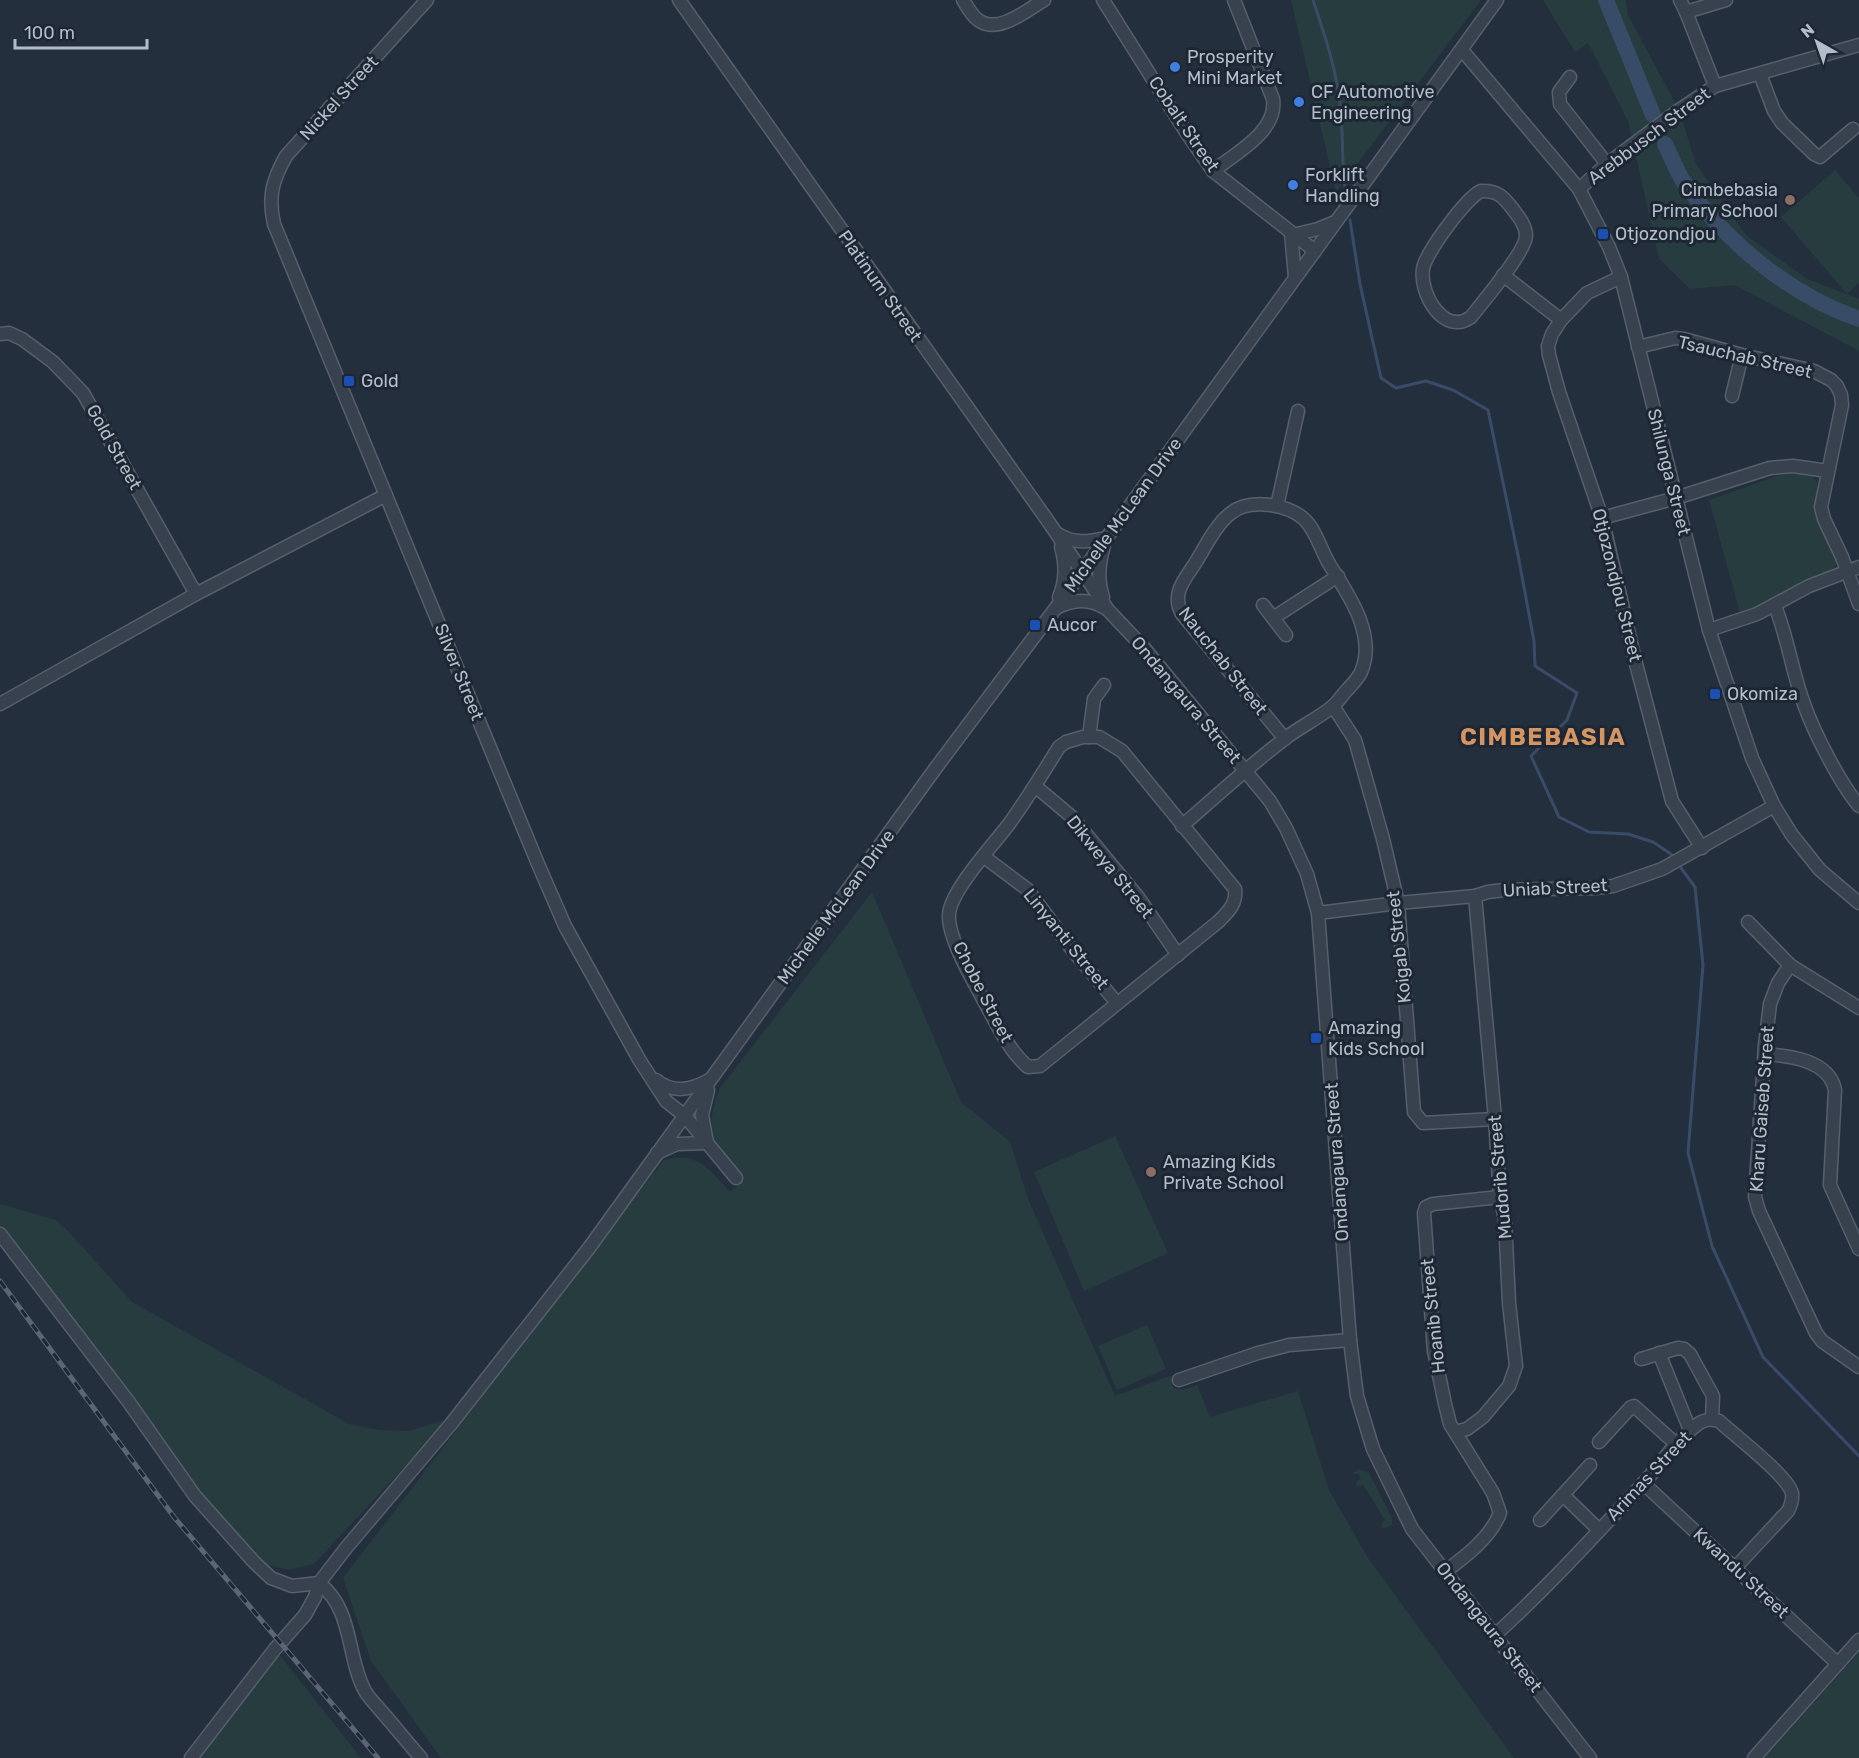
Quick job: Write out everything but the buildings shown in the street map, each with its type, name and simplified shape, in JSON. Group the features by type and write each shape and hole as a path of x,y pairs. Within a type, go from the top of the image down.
{"street":[{"name":"Nickel Street","path":"270,206 275,180 286,156 428,0"},
{"name":"Platinum Street","path":"679,0 1082,572"},
{"path":"963,0 979,21 992,24 1005,22 1044,0"},
{"name":"Cobalt Street","path":"1103,0 1213,171 1315,251"},
{"path":"1213,171 1267,127 1275,110 1273,99 1234,0"},
{"name":"Michelle McLean Drive","path":"191,1758 305,1615 315,1597 319,1583 346,1548 459,1415 589,1248 928,778 1055,609 1497,0"},
{"path":"1680,0 1715,86"},
{"path":"1686,12 1726,0"},
{"name":"Arebbusch Street","path":"1579,189 1607,164 1695,98 1715,86 1859,45"},
{"name":"Shilunga Street","path":"1462,50 1579,189 1605,238 1621,277 1708,630 1752,758 1774,806 1810,858 1840,889 1858,901"},
{"path":"1760,74 1774,111 1782,123 1814,154 1820,157 1853,129"},
{"path":"1570,77 1559,92 1560,104 1607,164"},
{"path":"1481,191 1492,191 1500,195 1525,227 1525,243 1503,275 1471,317 1456,323 1445,320 1424,286 1423,268 1432,250 1466,202 1481,191"},
{"name":"Silver Street","path":"270,206 274,224 529,842 566,926 640,1060 666,1101 685,1116 736,1178"},
{"path":"1295,277 1292,234 1318,229 1336,221"},
{"path":"1503,275 1561,320"},
{"name":"Otjozondjou Street","path":"1621,277 1587,293 1561,320 1552,334 1548,346 1549,355 1559,392 1602,518 1635,660 1672,801 1702,848"},
{"name":"Gold Street","path":"0,334 9,333 22,339 53,362 83,393 196,594"},
{"name":"Tsauchab Street","path":"1638,347 1675,338 1814,371 1831,380 1841,395 1842,405 1821,501 1822,513 1845,563 1846,572 1859,604"},
{"path":"1732,396 1742,355"},
{"path":"1277,506 1298,411"},
{"path":"1602,518 1676,498 1770,468 1794,466 1827,471"},
{"path":"0,704 196,594 386,495"},
{"name":"Nauchab Street","path":"1245,770 1333,706 1361,673 1366,649 1357,611 1311,527 1303,518 1277,506 1247,506 1231,513 1224,520 1182,581 1177,597 1182,614 1285,739"},
{"path":"1055,532 1076,541 1106,537"},
{"path":"1055,532 1065,564 1062,590 1055,609"},
{"path":"1106,537 1099,559 1098,574 1108,610"},
{"path":"1708,630 1748,617 1774,606 1809,586 1859,567"},
{"name":"Ondangaura Street","path":"1082,572 1108,610 1145,649 1270,801 1286,828 1307,874 1318,913 1350,1340 1357,1396 1376,1458 1412,1529 1590,1758"},
{"path":"1272,618 1338,576"},
{"path":"1055,609 1067,602 1078,600 1097,603 1108,610"},
{"path":"1263,605 1286,635"},
{"path":"1774,606 1786,636 1809,718 1846,788 1859,806"},
{"path":"1089,737 1094,699 1104,685"},
{"name":"Koigab Street","path":"1333,706 1355,740 1383,839 1398,903 1414,1113 1423,1122 1495,1119"},
{"name":"Chobe Street","path":"1099,737 1122,751 1235,889 1236,898 1218,922 1118,1004 1040,1066 1028,1067 1011,1048 979,991 956,942 949,914 953,900 1035,786 1059,747 1066,742 1099,737"},
{"path":"1182,826 1245,770"},
{"name":"Dikweya Street","path":"1035,786 1072,817 1138,897 1178,955"},
{"name":"Uniab Street","path":"1318,913 1475,896 1488,892 1526,888 1595,888 1613,885 1662,869 1774,806"},
{"name":"Linyanti Street","path":"983,856 1027,889 1074,952 1118,1004"},
{"name":"Mudorib Street","path":"1455,1432 1467,1429 1483,1417 1509,1386 1516,1366 1509,1303 1505,1219 1500,1197 1475,896"},
{"path":"1748,922 1790,965 1859,1008"},
{"name":"Kharu Gaiseb Street","path":"1790,965 1778,983 1770,1004 1755,1182 1756,1203 1816,1334 1822,1341 1859,1367"},
{"path":"1765,1054 1807,1061 1824,1072 1833,1082 1830,1185 1858,1246"},
{"path":"652,1077 665,1088 674,1090 696,1087 712,1078"},
{"path":"656,1154 677,1144 707,1143 702,1115 712,1078"},
{"name":"Hoanib Street","path":"1446,1571 1485,1537 1496,1525 1500,1513 1492,1493 1450,1424 1447,1414 1434,1351 1424,1213 1426,1208 1433,1204 1500,1197"},
{"path":"0,1234 128,1401 195,1496 254,1562 272,1578 292,1586 319,1583 328,1590 341,1610 356,1672 366,1693 421,1758"},
{"path":"1179,1380 1289,1345 1350,1340"},
{"path":"1641,1359 1678,1348 1690,1353 1713,1396 1712,1419 1719,1421 1778,1473 1791,1490 1793,1499 1788,1511 1735,1568"},
{"path":"1659,1353 1690,1430"},
{"path":"1599,1442 1634,1406 1677,1445"},
{"name":"Arimas Street","path":"1495,1635 1537,1596 1690,1430 1700,1422 1712,1419"},
{"path":"1540,1520 1590,1465"},
{"name":"Kwandu Street","path":"1643,1483 1838,1664"},
{"path":"1563,1495 1599,1530"},
{"path":"1754,1758 1859,1640"}],"green space":[{"path":"1291,0 1481,0 1336,192"},
{"path":"1543,0 1626,0 1628,15 1679,110 1696,164 1746,235 1807,279 1859,299 1859,351 1735,285 1690,289 1659,259 1628,121 1588,43 1575,52"},
{"path":"1835,170 1859,198 1859,283 1847,294 1781,217"},
{"path":"1786,473 1812,476 1818,484 1816,506 1820,524 1837,561 1834,569 1809,578 1753,609 1740,613 1709,500"},
{"path":"872,892 961,1102 1010,1142 1029,1201 1115,1396 1173,1375 1172,1386 1175,1388 1183,1389 1197,1385 1210,1417 1298,1391 1329,1490 1368,1558 1514,1758 441,1758 371,1661 343,1578 663,1161 674,1158 693,1160 709,1169 730,1192 744,1180 723,1156 712,1133 712,1117 720,1088"},
{"path":"1115,1136 1168,1253 1084,1291 1034,1172"},
{"path":"0,1204 56,1220 132,1302 349,1424 380,1430 409,1431 445,1420 423,1447 314,1564 289,1570 254,1562 195,1496 0,1234"},
{"path":"1147,1325 1166,1369 1117,1390 1098,1346"},
{"path":"1359,1469 1369,1473 1392,1518 1392,1525 1383,1529 1381,1525 1385,1520 1363,1485 1359,1487 1356,1485 1361,1479 1358,1474 1352,1474"},
{"path":"275,1649 361,1758 191,1758"},
{"path":"1859,1652 1859,1758 1764,1758 1846,1667"}],"waterway":[{"path":"1313,0 1331,56 1338,90 1345,187"},
{"path":"1606,0 1653,115"},
{"path":"1665,144 1683,181 1700,203 1718,224 1760,264 1808,296 1859,319"},
{"path":"1350,220 1360,284 1381,378 1396,388 1426,381 1453,390 1488,410 1534,641 1535,666 1577,693 1567,720 1531,756 1559,817 1589,832 1628,834 1653,842 1675,858"},
{"path":"1678,864 1695,887 1703,965 1688,1153 1712,1246 1763,1357 1859,1456"}],"railway":[{"path":"0,1281 174,1517 378,1758"}],"place":[{"name":"Prosperity Mini Market","path":"1175,67"},
{"name":"CF Automotive Engineering","path":"1299,102"},
{"name":"Forklift Handling","path":"1293,185"},
{"name":"Cimbebasia Primary School","path":"1790,200"},
{"name":"Otjozondjou","path":"1603,234"},
{"name":"Gold","path":"349,381"},
{"name":"Aucor","path":"1035,625"},
{"name":"Okomiza","path":"1715,694"},
{"name":"Amazing Kids School","path":"1316,1038"},
{"name":"Amazing Kids Private School","path":"1151,1172"}],"district":[{"name":"CIMBEBASIA","path":"1543,737"}]}
